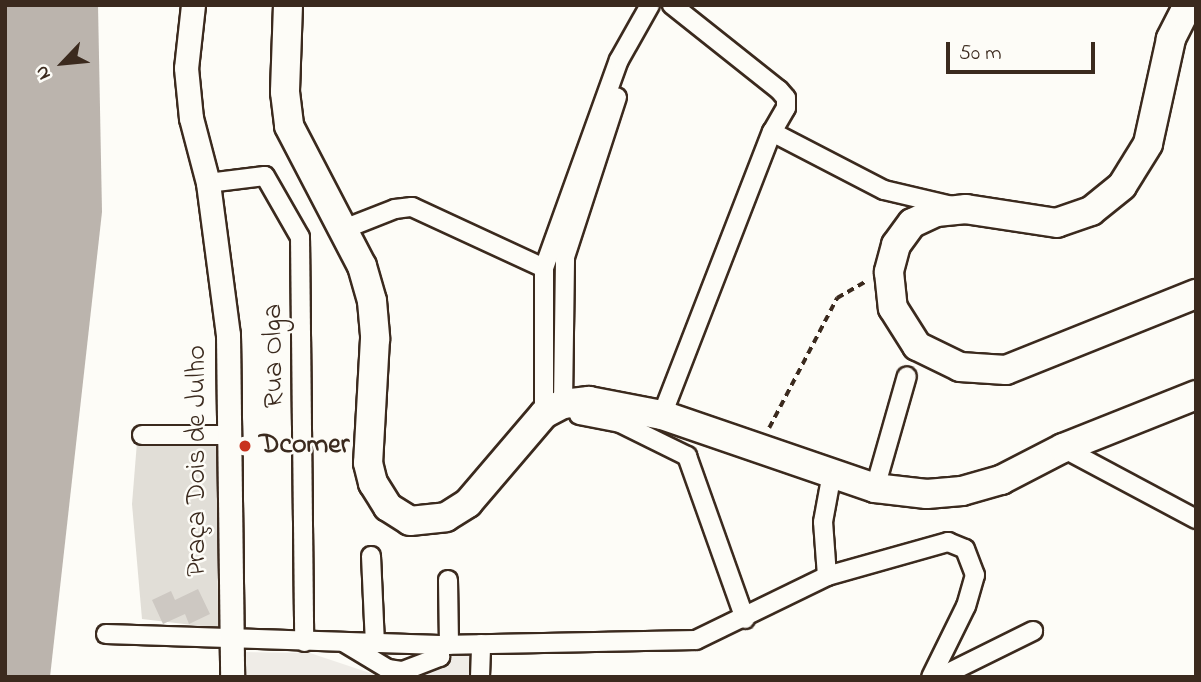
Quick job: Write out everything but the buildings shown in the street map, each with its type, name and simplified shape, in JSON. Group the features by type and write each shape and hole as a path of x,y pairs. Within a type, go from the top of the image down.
{"main road":[{"path":"288,5 285,92 289,126 362,265 372,301 375,338 368,463 373,483 388,507 421,523 457,511 479,494 554,409 589,401 662,415 875,488 927,494 962,491 1001,480 1063,448 1196,395"},
{"path":"1188,5 1171,39 1147,144 1122,186 1091,211 1057,223 966,209 936,212 912,223 896,245 888,272 893,308 917,346 960,368 1006,370 1196,294"}],"street":[{"name":"Praça Dois de Julho","path":"193,5 186,68 191,118 208,183 228,335 228,641 232,677"},
{"path":"554,409 544,268 619,60 650,5"},
{"path":"662,415 772,132 786,108 786,98 672,5"},
{"path":"554,409 565,257 617,97"},
{"path":"772,132 884,190 966,209"},
{"name":"Rua Olga","path":"208,183 265,176 300,237 304,642"},
{"path":"344,229 412,207 544,268"},
{"path":"875,488 908,376"},
{"path":"554,409 593,415 668,443 687,456 745,619"},
{"path":"142,435 228,435"},
{"path":"1063,448 1196,519"},
{"path":"827,576 823,522 832,472"},
{"path":"106,634 228,641 444,645 695,640 745,619 827,576 948,542 965,549 975,575 966,606 931,677"},
{"path":"371,556 376,644"},
{"path":"345,643 388,669 403,671 440,657 444,645 448,580"},
{"path":"940,677 1033,631"},
{"path":"480,677 481,645"}],"path":[{"path":"758,448 837,298 888,272"}],"shaded area":[{"path":"5,5 98,5 102,212 50,677 5,677"},
{"path":"137,442 217,442 218,628 142,619 132,504"},
{"path":"241,652 310,653 382,677 245,677"},
{"path":"447,654 471,654 471,677 422,677 446,664"}],"place":[{"name":"Dcomer","path":"245,446"}]}
